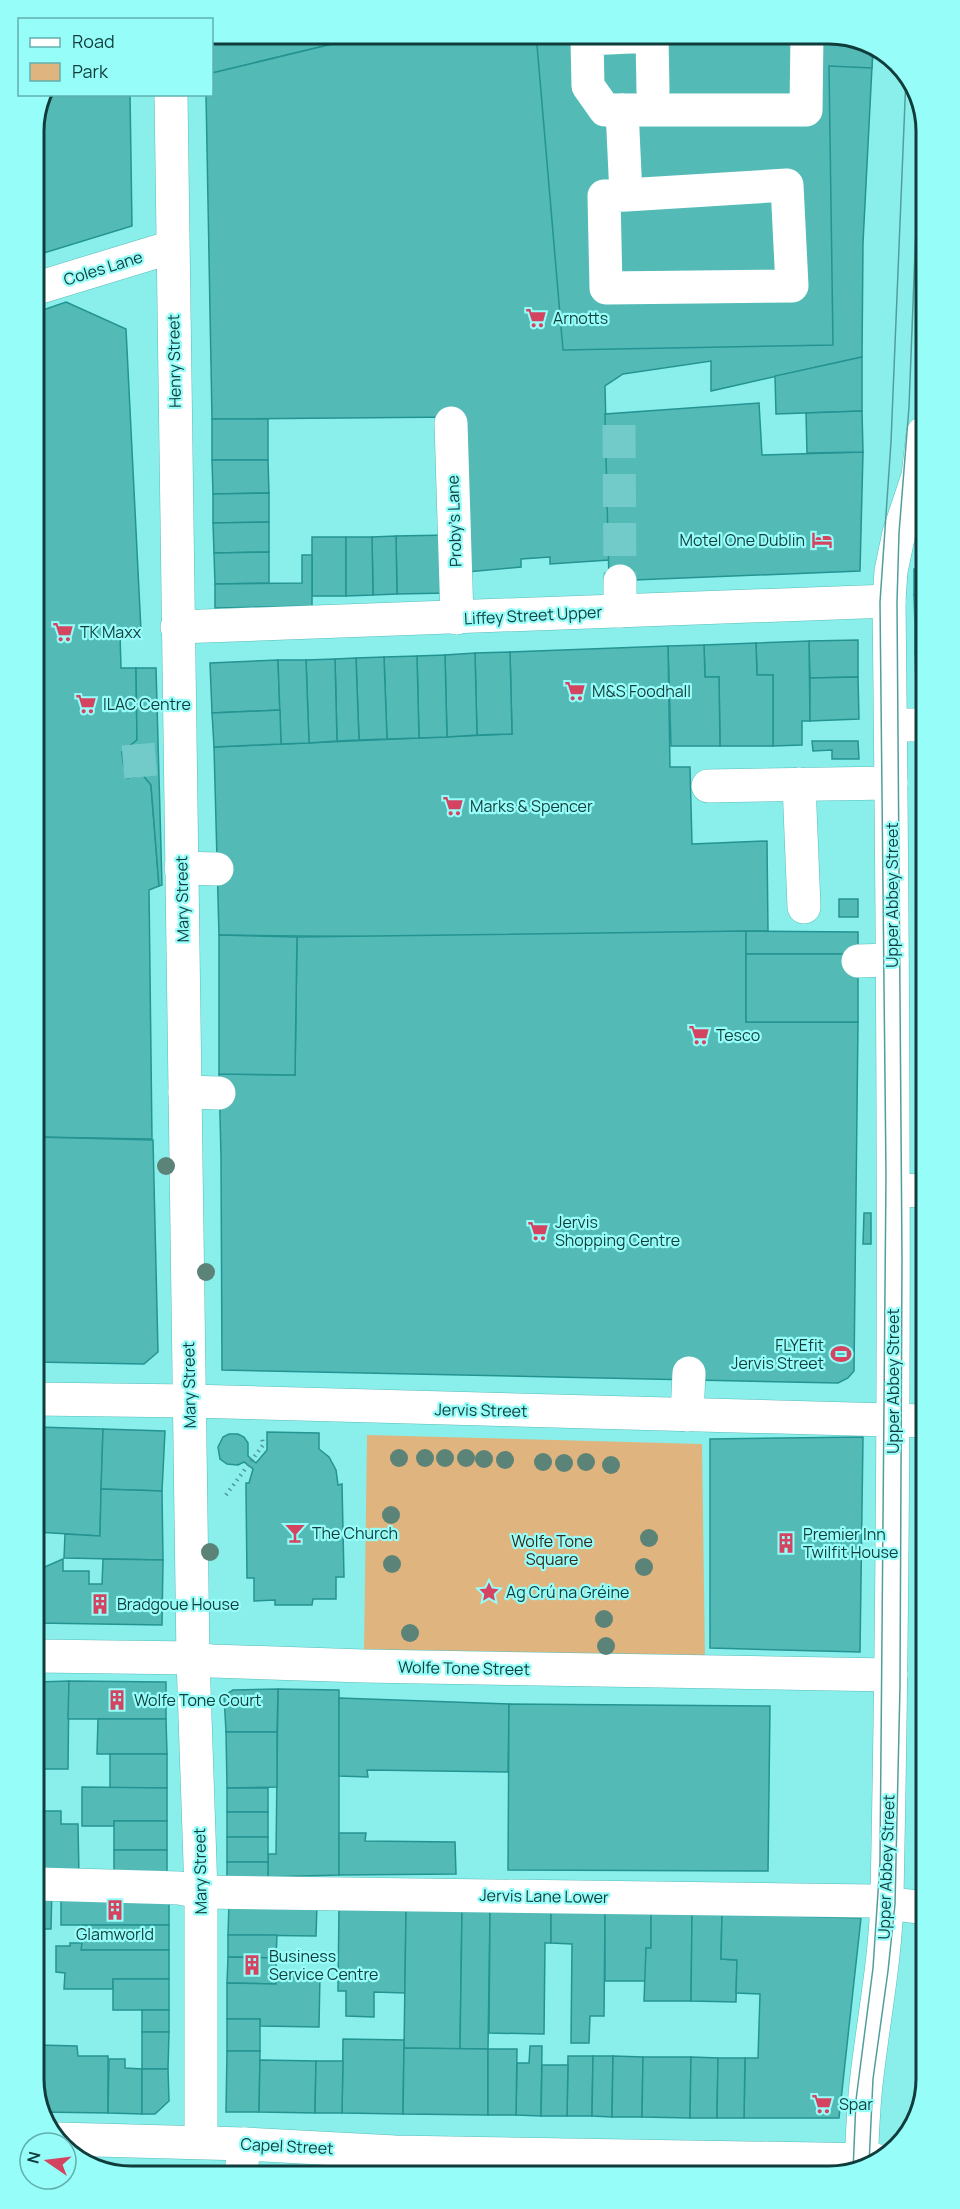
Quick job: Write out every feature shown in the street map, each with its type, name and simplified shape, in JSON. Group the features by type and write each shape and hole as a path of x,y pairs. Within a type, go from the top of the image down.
{"street":[{"path":"587,44 588,86 605,110 806,110 807,44"},
{"path":"653,44 661,92 668,44"},
{"name":"Henry Street","path":"171,96 177,627"},
{"path":"622,110 626,195"},
{"path":"787,185 792,286 606,288 604,196 626,195 787,185"},
{"name":"Coles Lane","path":"44,286 172,247"},
{"name":"Proby's Lane","path":"450,423 457,618"},
{"name":"Upper Abbey Street","path":"866,2157 866,2077 881,1972 887,1903 893,1419 909,1190 892,960 889,602 891,571 899,532 916,482"},
{"name":"Liffey Street Upper","path":"177,627 457,618 620,596 889,602"},
{"name":"Mary Street","path":"177,627 169,759 182,868 193,1658 201,1892 201,2142"},
{"path":"891,725 916,726"},
{"path":"708,786 891,783"},
{"path":"799,784 804,908"},
{"path":"182,868 217,869"},
{"path":"858,961 892,960"},
{"path":"185,1092 219,1093"},
{"path":"687,1415 689,1373"},
{"name":"Jervis Street","path":"43,1399 916,1420"},
{"name":"Wolfe Tone Street","path":"43,1656 193,1658 212,1661 364,1666 891,1676"},
{"name":"Jervis Lane Lower","path":"43,1884 179,1888 201,1892 584,1896 887,1903 916,1907"},
{"name":"Capel Street","path":"78,2139 201,2142 242,2159 395,2152 850,2163"}],"path":[{"path":"225,1496 263,1445 262,1426"}],"green space":[{"name":"Wolfe Tone Square","path":"367,1435 702,1444 705,1662 364,1654"}],"building":[{"path":"213,44 332,44 213,73"},
{"name":"Arnotts","path":"332,44 835,44 857,48 873,55 863,243 862,357 711,391 711,361 623,374 605,386 609,560 550,564 550,557 521,559 521,567 467,572 458,417 212,419 206,96 213,96 213,73"},
{"name":"Arnotts","path":"537,44 835,44 857,48 873,55 872,68 829,66 833,345 563,350"},
{"path":"51,96 130,96 132,226 44,253 44,125 46,108"},
{"name":"ILAC Centre","path":"66,302 126,329 141,631 120,634 121,668 136,668 137,740 122,752 127,778 143,775 151,785 159,886 149,890 152,1139 43,1137 44,310"},
{"path":"862,357 862,411 776,414 775,376"},
{"name":"Motel One Dublin","path":"759,403 762,455 863,452 860,571 609,581 605,414"},
{"path":"862,411 863,452 807,453 806,413"},
{"path":"212,419 268,419 268,460 212,460"},
{"path":"212,460 268,460 269,493 213,494"},
{"path":"269,493 269,522 213,523 213,494"},
{"path":"269,522 269,552 214,553 213,523"},
{"path":"449,535 450,593 397,594 396,536"},
{"path":"396,536 397,594 373,595 372,537"},
{"path":"312,537 346,537 346,596 312,596"},
{"path":"346,537 372,537 373,595 346,596"},
{"path":"269,552 269,583 215,584 214,553"},
{"path":"302,555 312,555 312,606 215,608 215,584 302,583"},
{"path":"914,569 916,569 916,595 914,595"},
{"path":"914,595 916,595 915,626"},
{"path":"915,626 916,626 916,652"},
{"path":"858,640 858,677 810,678 809,641"},
{"path":"809,641 810,721 802,721 802,745 773,746 773,675 757,675 756,643"},
{"path":"756,643 757,675 773,675 773,746 720,746 719,677 705,677 704,645"},
{"path":"704,645 705,677 719,677 720,746 671,746 668,646"},
{"name":"Marks & Spencer","path":"668,646 670,767 690,767 692,844 767,841 768,931 398,937 219,935 214,747 512,734 510,652"},
{"path":"510,652 512,734 477,735 475,653"},
{"path":"475,653 477,735 447,737 445,655"},
{"path":"445,655 447,737 419,738 417,656"},
{"path":"417,656 419,738 387,739 384,657"},
{"path":"384,657 387,739 359,740 356,658"},
{"path":"356,658 359,740 337,741 335,659"},
{"path":"335,659 337,741 309,743 306,660"},
{"path":"278,660 280,710 212,713 210,663"},
{"path":"278,660 306,660 309,743 281,744"},
{"path":"136,668 156,668 162,885 159,886 151,785 143,775 127,778 123,762 122,752 137,740"},
{"path":"858,677 859,719 810,721 810,678"},
{"path":"280,710 281,744 214,747 212,713"},
{"path":"812,741 858,741 859,759 832,759 832,750 813,751"},
{"path":"839,899 858,899 858,917 839,917"},
{"name":"Jervis Shopping Centre","path":"746,931 746,1022 858,1022 854,1371 848,1378 838,1383 222,1370 219,1074 295,1075 297,937"},
{"path":"746,931 858,932 858,954 746,954"},
{"path":"219,935 297,937 295,1075 219,1074"},
{"path":"746,954 858,954 858,1022 746,1022"},
{"path":"43,1137 153,1140 158,1352 144,1364 43,1362"},
{"path":"864,1213 871,1213 871,1244 863,1244"},
{"path":"43,1427 103,1429 100,1536 43,1532"},
{"path":"103,1429 165,1431 162,1491 101,1489"},
{"name":"The Church","path":"267,1432 319,1433 319,1449 329,1457 336,1470 338,1485 342,1484 344,1577 336,1577 336,1599 313,1599 312,1605 275,1605 275,1600 254,1601 254,1578 247,1578 246,1490 246,1483 249,1483 253,1469 244,1462 238,1465 227,1464 220,1459 218,1447 223,1437 238,1434 248,1443 248,1456 256,1463 267,1450"},
{"name":"Premier Inn Twilfit House","path":"863,1437 860,1652 710,1648 710,1439"},
{"path":"101,1489 162,1491 163,1560 64,1558 65,1534 100,1536"},
{"name":"Bradgoue House","path":"63,1559 63,1571 89,1571 89,1584 102,1584 103,1559 163,1560 162,1625 43,1623 43,1568"},
{"path":"69,1681 68,1769 43,1769 43,1682"},
{"name":"Wolfe Tone Court","path":"69,1681 166,1682 166,1719 68,1719"},
{"path":"278,1689 339,1690 339,1875 268,1877 268,1854 276,1854"},
{"path":"278,1689 277,1732 226,1732 224,1696 233,1690"},
{"path":"339,1698 509,1704 508,1772 367,1770 368,1777 339,1776"},
{"path":"509,1704 770,1706 768,1871 508,1870"},
{"path":"98,1719 166,1719 167,1754 97,1754"},
{"path":"226,1732 277,1732 277,1787 227,1788"},
{"path":"110,1754 167,1754 167,1788 110,1788"},
{"path":"82,1787 167,1788 167,1821 114,1821 114,1826 82,1826"},
{"path":"227,1788 268,1788 268,1812 227,1812"},
{"path":"43,1811 61,1811 61,1824 78,1824 79,1876 43,1874"},
{"path":"227,1812 268,1812 268,1837 227,1837"},
{"path":"114,1821 167,1821 167,1850 114,1850"},
{"path":"339,1833 366,1833 365,1841 455,1842 456,1874 339,1875"},
{"path":"227,1837 268,1837 268,1862 227,1862"},
{"path":"114,1850 167,1850 167,1877 114,1878"},
{"path":"227,1862 268,1862 268,1887 227,1887"},
{"path":"43,1886 52,1886 51,1929 43,1929"},
{"name":"Glamworld","path":"61,1894 169,1894 169,1925 61,1925"},
{"path":"229,1903 317,1904 316,1936 228,1935"},
{"path":"339,1909 406,1910 405,1993 374,1992 374,2017 346,2016 346,1991 338,1991"},
{"path":"406,1910 462,1911 460,2049 404,2048"},
{"path":"462,1911 490,1911 488,2049 460,2049"},
{"path":"490,1911 551,1912 551,1943 545,1943 544,2034 489,2033"},
{"path":"551,1912 605,1913 604,2016 590,2016 589,2043 571,2043 572,1944 551,1943"},
{"path":"605,1913 651,1913 651,1948 646,1948 646,1981 605,1981"},
{"path":"651,1913 692,1914 691,2001 644,2001 646,1948 651,1948"},
{"path":"692,1914 722,1914 721,1959 737,1960 736,2002 691,2001"},
{"path":"722,1914 861,1918 839,2118 744,2118 745,2058 758,2058 760,1994 736,1993 737,1960 721,1959"},
{"path":"82,1925 169,1925 169,1950 81,1950"},
{"path":"228,1935 277,1935 276,1958 228,1957"},
{"path":"70,1943 82,1943 81,1950 169,1950 169,1979 113,1979 113,1989 64,1989 65,1973 56,1972 56,1946 70,1946"},
{"name":"Business Service Centre","path":"228,1957 276,1958 276,1984 227,1983"},
{"path":"276,1973 320,1974 319,2027 260,2026 260,2019 227,2019 227,1983 276,1984"},
{"path":"113,1979 169,1979 169,2010 113,2010"},
{"path":"142,2010 169,2010 169,2032 142,2032"},
{"path":"227,2019 260,2019 260,2051 227,2051"},
{"path":"142,2032 169,2032 168,2069 142,2069"},
{"path":"343,2039 404,2040 403,2114 342,2113"},
{"path":"43,2045 77,2046 78,2056 108,2056 108,2113 51,2112 45,2095 43,2078"},
{"path":"530,2046 542,2046 541,2116 516,2115 517,2063 529,2063"},
{"path":"404,2048 488,2049 488,2115 403,2114"},
{"path":"488,2049 517,2049 516,2115 488,2115"},
{"path":"227,2051 260,2051 259,2112 226,2112"},
{"path":"568,2056 593,2056 592,2116 567,2116"},
{"path":"593,2056 613,2056 612,2117 592,2116"},
{"path":"613,2056 643,2057 642,2117 612,2117"},
{"path":"643,2057 691,2057 690,2118 642,2117"},
{"path":"691,2057 718,2058 717,2118 690,2118"},
{"path":"718,2058 745,2058 744,2118 717,2118"},
{"path":"109,2059 125,2059 125,2068 142,2069 142,2114 108,2113"},
{"path":"260,2060 316,2061 315,2113 259,2112"},
{"path":"316,2061 343,2061 342,2113 315,2113"},
{"path":"542,2065 568,2065 567,2116 541,2116"},
{"path":"142,2069 168,2069 169,2101 155,2114 142,2114"}],"tunnel":[{"path":"619,425 620,581"},
{"path":"123,762 158,759"}],"tram line":[{"path":"853,2162 856,2100 873,1968 880,1862 886,1175 880,602 891,442 905,90"},
{"path":"869,2156 873,2079 895,1904 900,1686 902,1259 897,602 899,533 909,407 916,227"}],"place":[{"name":"Arnotts","path":"536,318"},
{"name":"Motel One Dublin","path":"822,540"},
{"name":"TK Maxx","path":"63,632"},
{"name":"M&S Foodhall","path":"575,691"},
{"name":"ILAC Centre","path":"86,704"},
{"name":"Marks & Spencer","path":"453,806"},
{"name":"Tesco","path":"699,1035"},
{"name":"Jervis Shopping Centre","path":"538,1231"},
{"name":"FLYEfit Jervis Street","path":"841,1354"},
{"name":"The Church","path":"295,1533"},
{"name":"Premier Inn Twilfit House","path":"786,1543"},
{"name":"Ag Crú na Gréine","path":"489,1592"},
{"name":"Bradgoue House","path":"100,1604"},
{"name":"Wolfe Tone Court","path":"117,1700"},
{"name":"Glamworld","path":"115,1910"},
{"name":"Business Service Centre","path":"252,1965"},
{"name":"Spar","path":"822,2104"}]}
